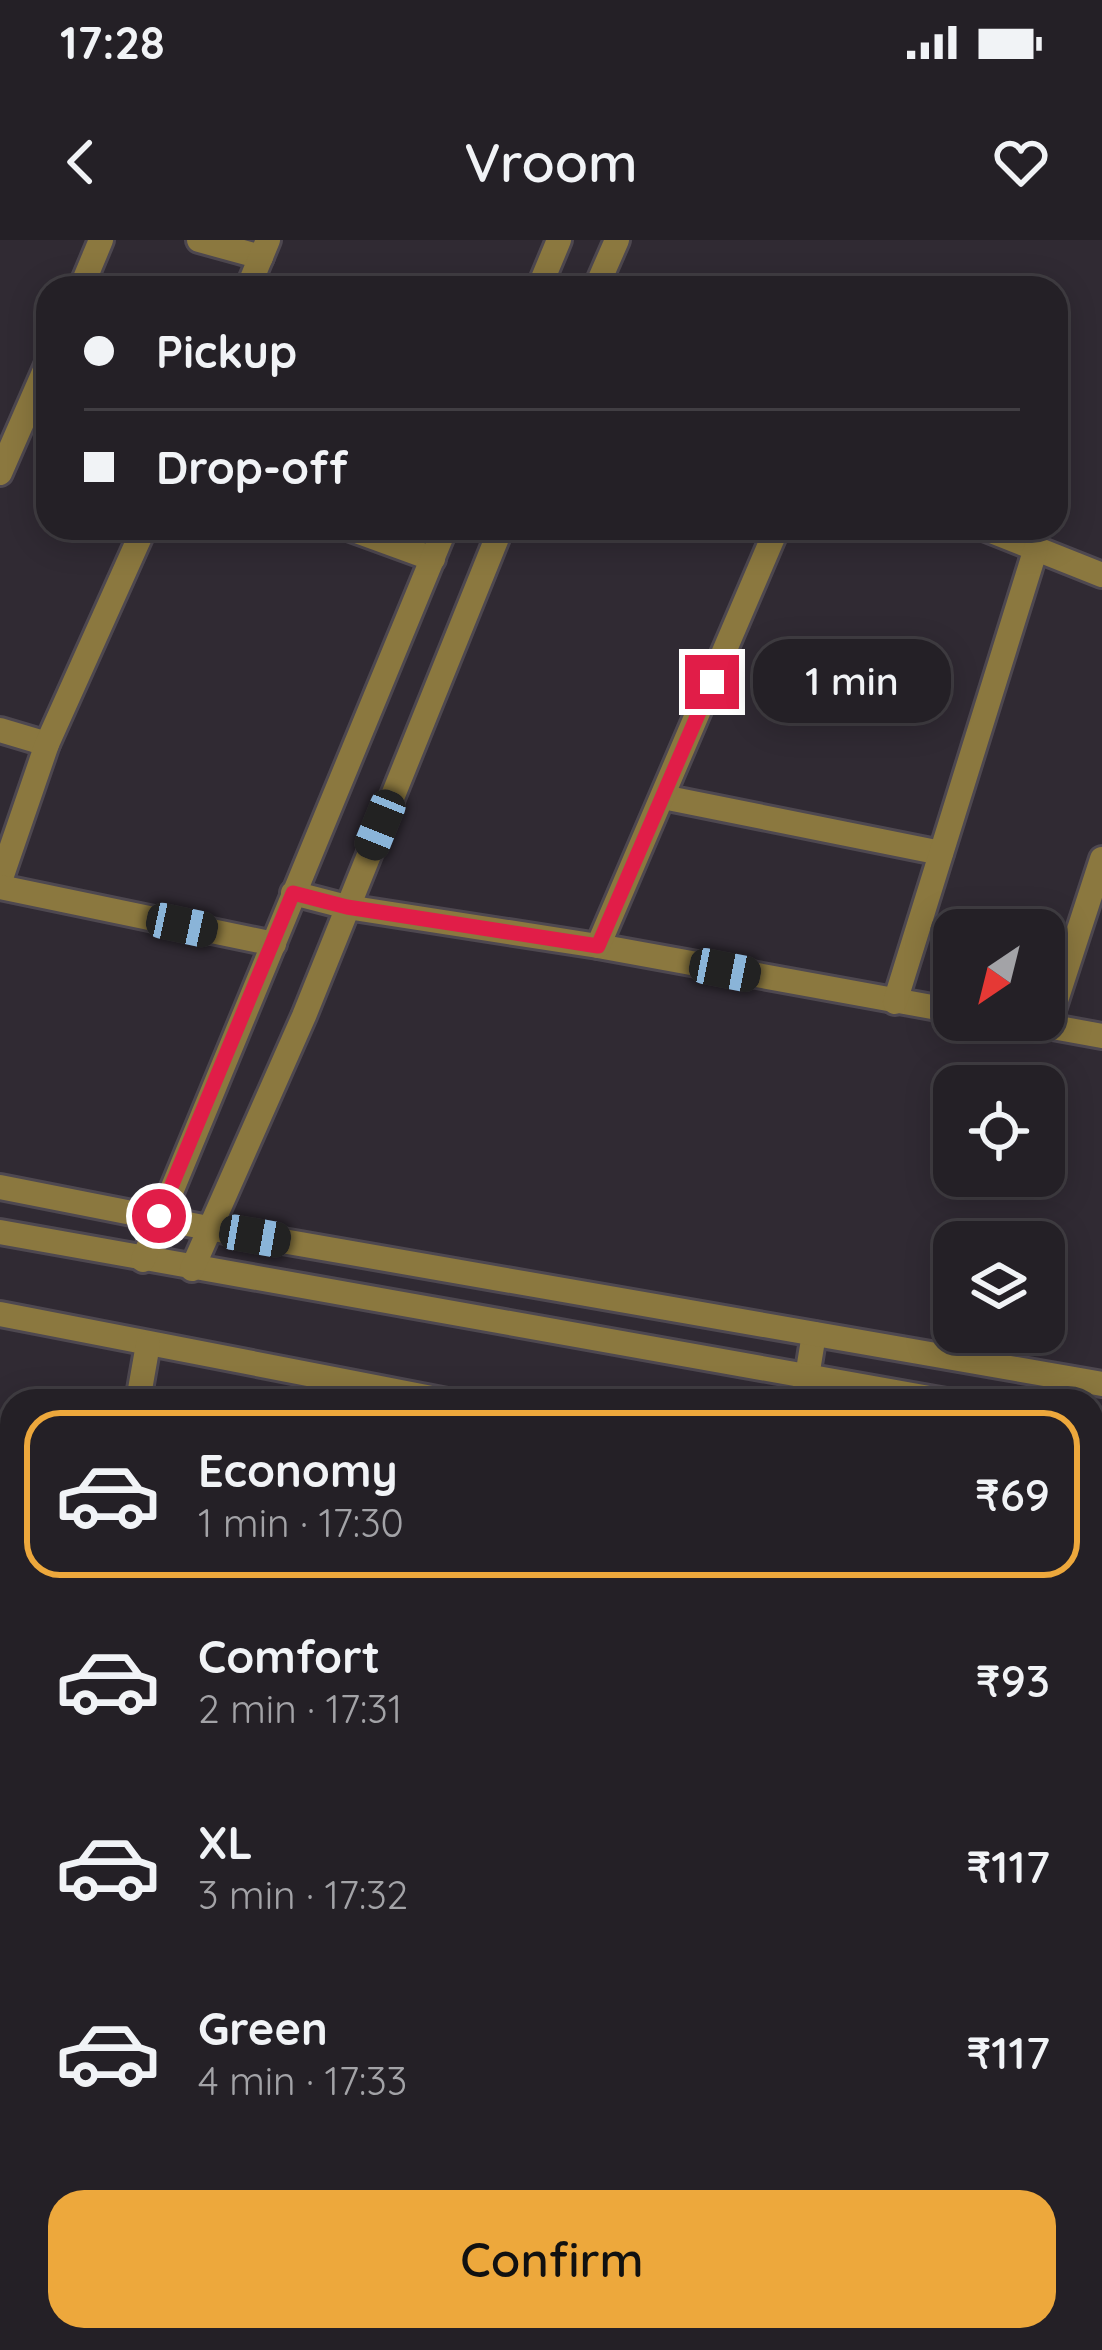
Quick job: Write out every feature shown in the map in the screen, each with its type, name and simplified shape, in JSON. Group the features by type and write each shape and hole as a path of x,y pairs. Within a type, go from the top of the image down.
{"street":[{"path":"85,276 101,240"},
{"path":"200,240 264,249"},
{"path":"544,276 559,240"},
{"path":"601,276 616,240"},
{"path":"0,473 36,390"},
{"path":"139,540 47,744 0,884 274,944"},
{"path":"381,540 433,559"},
{"path":"143,1260 440,540"},
{"path":"192,1269 304,1016 496,540"},
{"path":"598,946 771,540"},
{"path":"1015,540 1102,575"},
{"path":"895,1002 1036,548"},
{"path":"0,730 47,744"},
{"path":"663,797 941,853"},
{"path":"1065,973 1102,859"},
{"path":"293,893 347,907 598,946 933,1008"},
{"path":"1065,1028 1102,1036"},
{"path":"0,1186 208,1228 1102,1384"},
{"path":"0,1232 882,1389"},
{"path":"0,1314 384,1389"},
{"path":"805,1389 814,1334"},
{"path":"140,1389 148,1344"}],"route":[{"path":"159,1216 293,893 347,907 598,946 712,682"}]}
